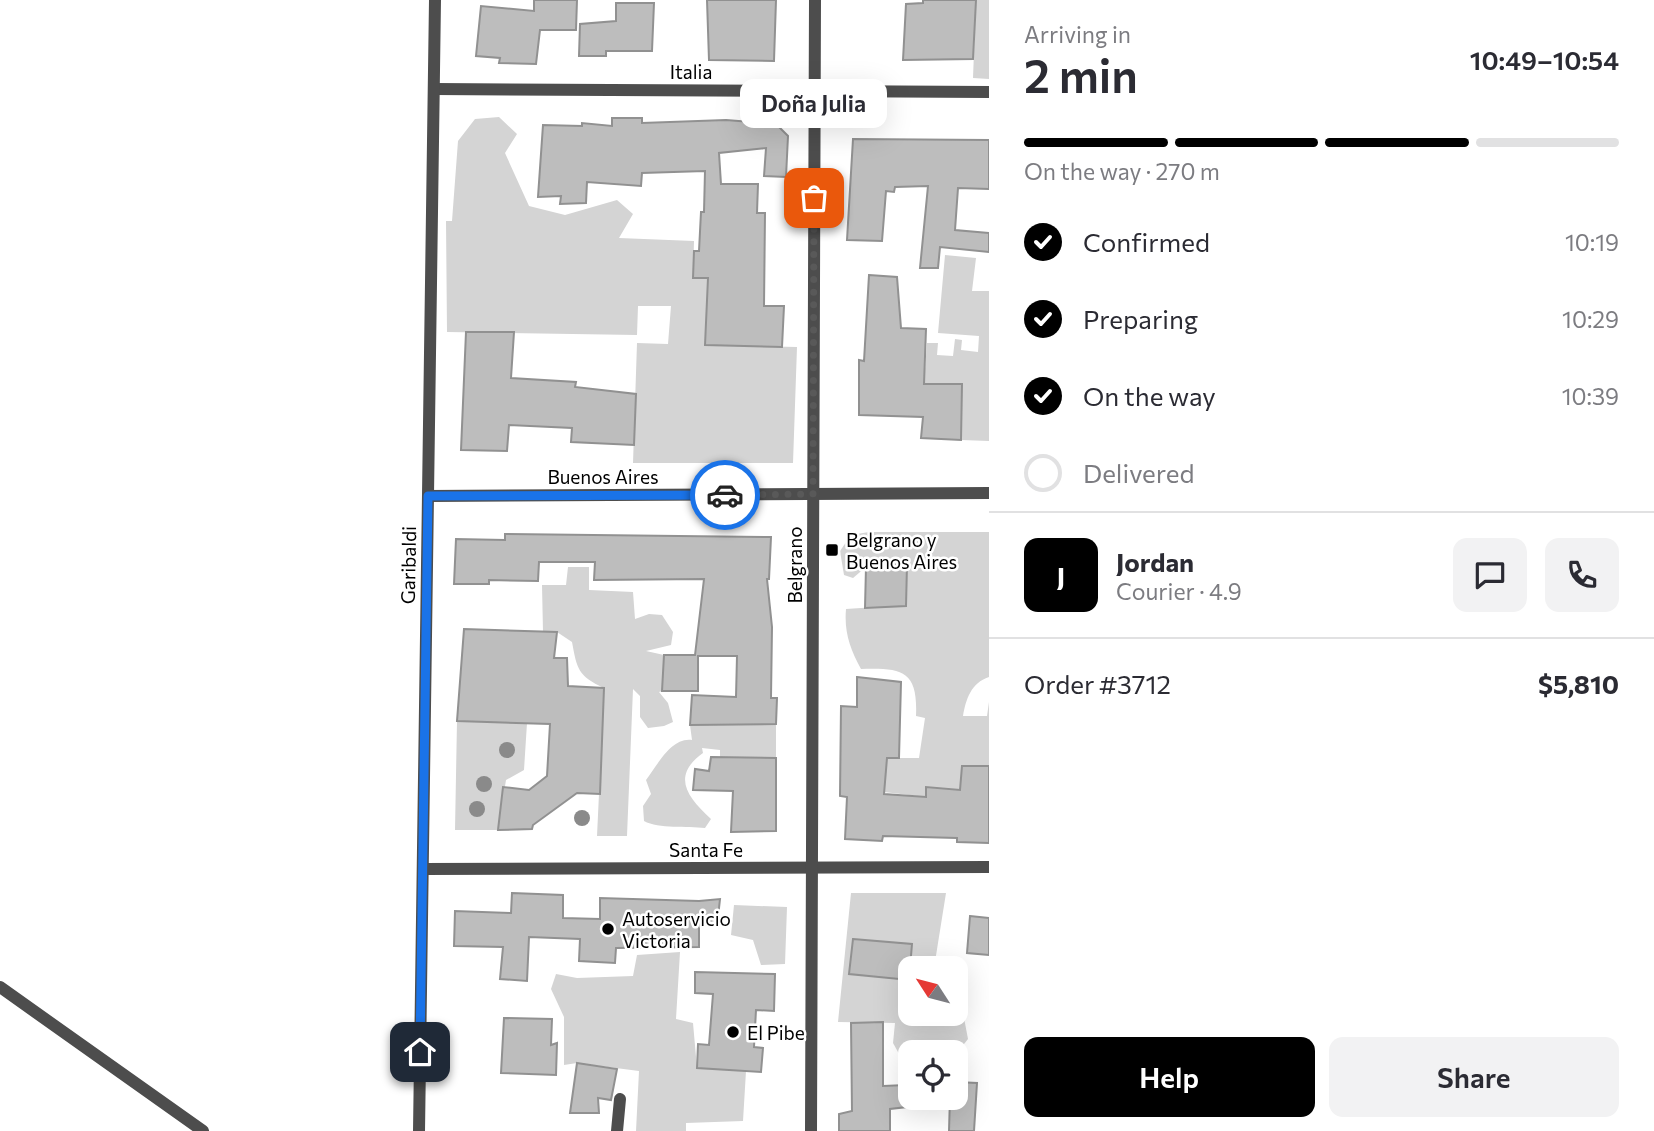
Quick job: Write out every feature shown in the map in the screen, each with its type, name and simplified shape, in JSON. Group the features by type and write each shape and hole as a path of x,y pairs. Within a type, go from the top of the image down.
{"street":[{"name":"Garibaldi","path":"419,1131 435,0"},
{"name":"Belgrano","path":"811,1131 815,0"},
{"name":"Italia","path":"434,89 989,92"},
{"name":"Buenos Aires","path":"428,496 989,493"},
{"name":"Santa Fe","path":"423,869 989,867"},
{"path":"0,987 203,1131"},
{"path":"617,1131 620,1099"}],"shaded area":[{"path":"976,0 989,0 989,79 973,78"},
{"path":"499,117 517,134 505,153 529,206 565,215 617,200 633,214 619,238 694,241 693,278 708,278 705,345 797,347 793,463 633,463 637,343 668,344 671,306 638,306 637,335 447,332 446,221 452,221 458,141 475,119"},
{"path":"945,255 976,258 972,291 989,291 989,441 961,440 962,384 924,384 927,343 938,343 937,355 953,356 955,339 962,340 961,350 978,352 979,336 938,333"},
{"path":"869,532 989,532 989,677 978,683 970,692 963,716 987,716 989,702 989,766 960,790 926,787 926,797 884,792 887,758 919,758 925,718 916,716 914,689 905,675 887,669 861,669 849,640 846,609 906,605 906,565 866,567 853,578 844,575 840,551 851,535"},
{"path":"568,567 589,567 589,590 633,592 635,619 649,614 662,615 673,632 671,645 646,651 664,655 662,691 659,692 668,703 673,722 648,728 640,717 640,696 633,689 627,836 597,836 604,688 589,680 580,671 572,642 557,632 543,632 542,585 566,585"},
{"path":"457,721 527,723 524,770 506,780 498,830 455,830"},
{"path":"776,724 776,758 720,757 720,750 702,748 703,753 687,770 685,778 689,795 711,819 705,828 665,826 644,821 643,806 651,794 646,780 671,748 684,740 692,740 690,725"},
{"path":"851,893 946,893 936,956 898,956 898,1026 966,1026 967,1040 898,1040 898,1052 893,1043 895,1023 838,1022"},
{"path":"734,905 787,907 785,964 761,965 753,940 731,935"},
{"path":"680,952 676,1019 693,1023 697,1068 746,1071 743,1121 686,1123 686,1131 636,1131 639,1071 577,1063 564,1065 564,1017 551,989 556,974 577,978 633,976 637,955"}],"building":[{"path":"534,0 577,0 576,30 540,30 536,64 499,63 500,58 476,56 481,6 534,11"},
{"path":"707,0 776,0 774,61 709,60"},
{"path":"923,0 976,0 973,59 903,60 906,4 923,3"},
{"path":"616,3 654,3 652,51 606,51 606,56 579,56 580,24 616,21"},
{"path":"612,118 642,118 642,123 726,120 776,124 788,136 786,177 764,176 766,148 719,153 721,184 758,184 757,213 765,213 764,306 784,306 782,347 705,345 708,278 693,278 694,251 699,251 701,212 704,212 705,171 642,173 641,186 587,182 586,203 560,204 561,196 538,197 543,125 582,126 582,123 612,126"},
{"path":"853,139 989,140 989,189 958,188 955,230 989,233 989,252 940,247 938,268 920,268 928,186 895,187 894,192 886,191 882,241 847,240"},
{"path":"869,275 897,277 901,328 926,329 924,384 962,384 961,440 921,438 923,417 859,415 859,360 864,361"},
{"path":"466,332 514,332 511,378 576,382 575,387 636,394 634,445 571,442 572,428 509,425 507,451 461,450"},
{"path":"505,534 771,537 767,579 772,627 771,698 777,698 776,724 690,725 692,695 736,697 737,656 698,656 698,691 662,691 664,655 695,655 704,579 594,580 595,562 539,562 538,581 489,580 489,584 454,584 456,539 505,540"},
{"path":"907,565 906,606 865,608 866,567"},
{"path":"464,629 557,632 554,658 567,658 568,686 604,688 600,794 577,793 533,825 532,829 498,830 503,787 529,790 547,776 550,724 457,721"},
{"path":"857,677 901,682 899,758 887,758 884,794 926,797 926,787 960,790 962,766 989,766 989,843 957,842 957,838 883,836 882,841 845,839 847,797 840,796 841,706 857,707"},
{"path":"711,757 776,758 776,831 731,832 733,791 693,790 695,769 709,771"},
{"path":"512,893 563,895 563,918 600,919 600,898 699,901 720,899 717,926 699,924 699,947 616,948 615,963 579,961 580,939 529,937 527,981 500,979 503,947 454,946 455,911 511,913"},
{"path":"970,916 989,918 989,955 967,953"},
{"path":"853,939 912,944 911,956 898,956 898,979 849,974"},
{"path":"695,972 775,974 774,1011 756,1010 754,1047 763,1048 761,1072 697,1068 698,1044 709,1045 713,994 695,993"},
{"path":"504,1018 552,1019 551,1045 557,1043 556,1075 501,1073"},
{"path":"883,1022 883,1086 898,1085 898,1108 890,1109 890,1131 839,1131 839,1114 852,1111 851,1023"},
{"path":"577,1063 617,1069 611,1100 598,1098 599,1113 570,1113"},
{"path":"968,1083 977,1083 974,1131 949,1131 950,1110 968,1110"}],"way so far":[{"path":"725,495 813,494 814,198"}],"place":[{"name":"Doña Julia","path":"814,198"},
{"name":"Belgrano y Buenos Aires","path":"832,550"},
{"name":"Autoservicio Victoria","path":"608,929"},
{"name":"El Pibe","path":"733,1032"}],"route":[{"path":"420,1052 428,496 725,495"}]}
